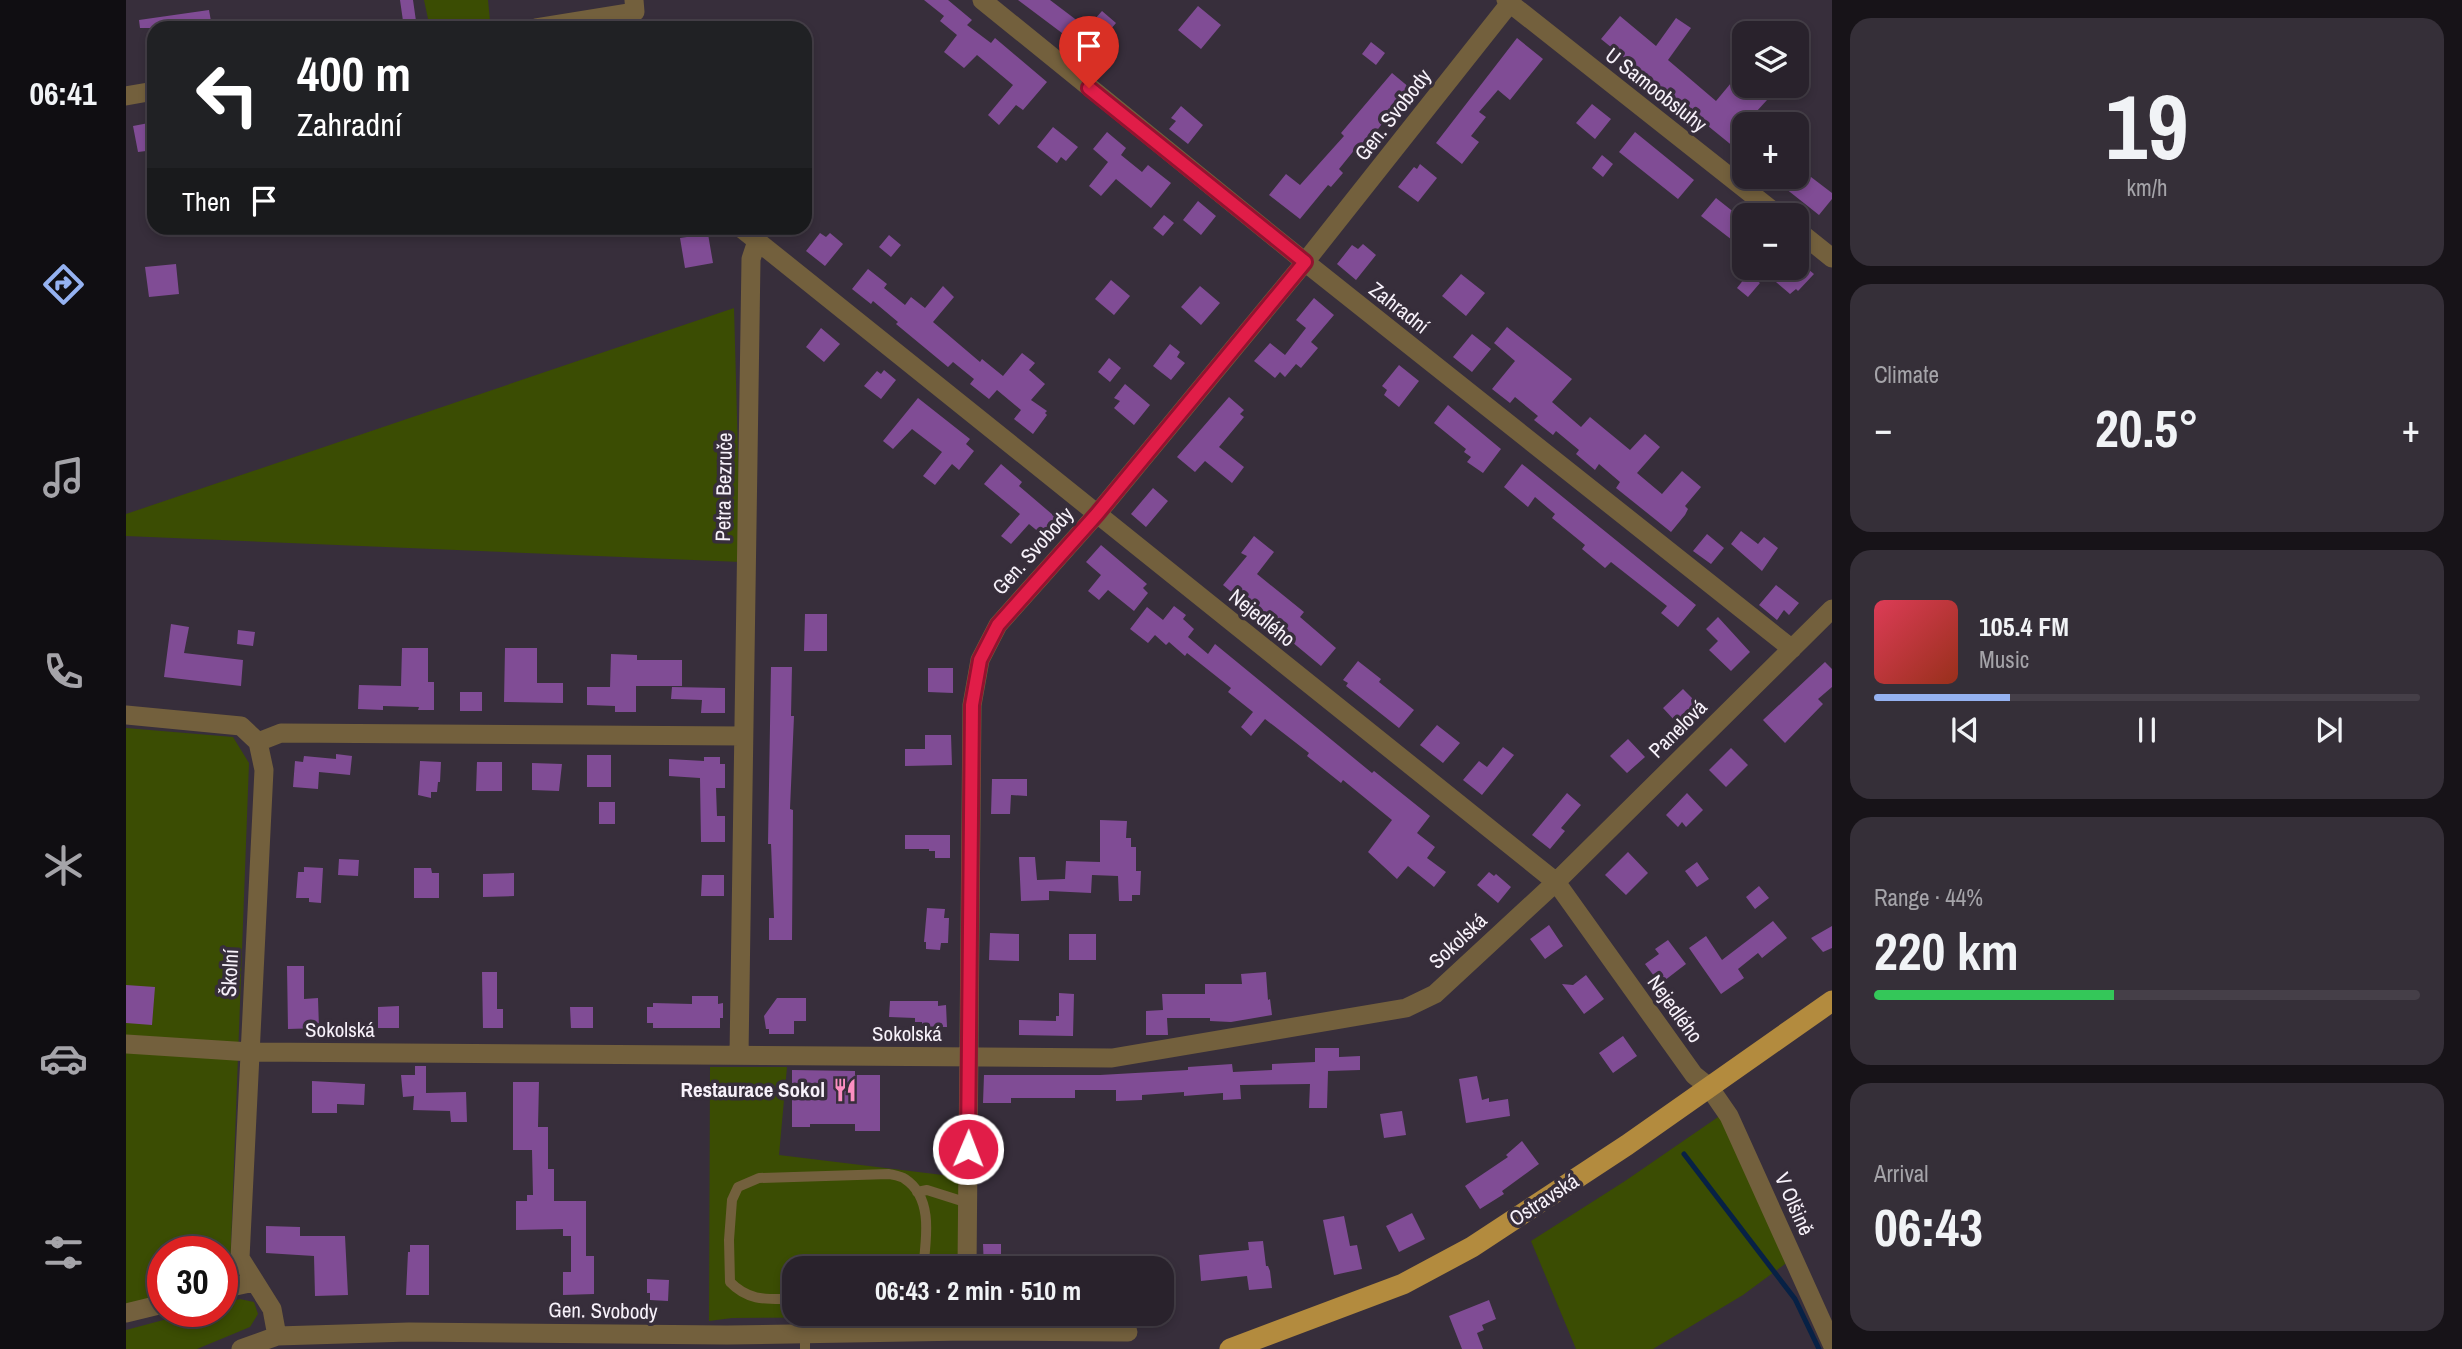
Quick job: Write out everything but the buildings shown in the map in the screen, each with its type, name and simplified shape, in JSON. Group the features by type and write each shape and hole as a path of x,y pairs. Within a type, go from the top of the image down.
{"main road":[{"name":"Ostravská","path":"1241,1347 1403,1284 1472,1247 1627,1145 1832,1001"}],"street":[{"name":"Zahradní","path":"982,0 1305,262 1792,649"},
{"name":"Gen. Svobody","path":"967,1256 972,705 980,660 998,625 1097,514 1305,262 1508,2"},
{"name":"U Samoobsluhy","path":"1508,2 1763,203"},
{"path":"583,21 636,13"},
{"path":"126,96 147,92"},
{"name":"Nejedlého","path":"750,235 1556,882 1694,1075 1709,1087"},
{"path":"1809,240 1832,258"},
{"name":"Petra Bezruče","path":"739,1055 751,259 757,241"},
{"name":"Panelová","path":"1556,882 1832,609"},
{"path":"126,715 241,726 258,742 281,733 743,736"},
{"name":"Školní","path":"258,742 264,770 240,1258 272,1309 277,1336"},
{"name":"Sokolská","path":"126,1044 250,1052 1112,1058 1406,1007 1435,994 1556,882"},
{"name":"V Olšině","path":"1709,1087 1729,1116 1832,1344"},
{"path":"238,1286 254,1282"},
{"path":"126,1313 147,1308"},
{"name":"Gen. Svobody","path":"241,1349 277,1336 409,1332 727,1335 805,1341 940,1326"},
{"name":"Gen. Svobody","path":"1021,1326 1128,1332"}],"lane":[{"path":"782,1299 755,1299 740,1292 730,1282 732,1200 738,1187 759,1178 889,1174 904,1179 917,1192 925,1210 924,1256"},
{"path":"917,1192 927,1190 968,1203"}],"green space":[{"path":"424,0 488,0 490,21 428,21"},
{"path":"734,308 741,562 126,536 126,514"},
{"path":"126,728 233,737 249,763 231,1236 147,1236 147,1303 126,1309"},
{"path":"710,1067 787,1067 779,1155 959,1177 960,1256 782,1256 782,1318 709,1321"},
{"path":"1721,1115 1789,1261 1743,1295 1653,1349 1576,1349 1531,1241"},
{"path":"238,1300 254,1302 258,1314 250,1327 197,1349 126,1349 126,1330 147,1324 147,1327 238,1327"}],"waterway":[{"path":"1684,1154 1795,1299 1819,1349"}],"place":[{"name":"Restaurace Sokol","path":"845,1090"}],"route":[{"path":"968,1149 972,705 980,660 998,625 1097,514 1305,262 1089,88"}]}
